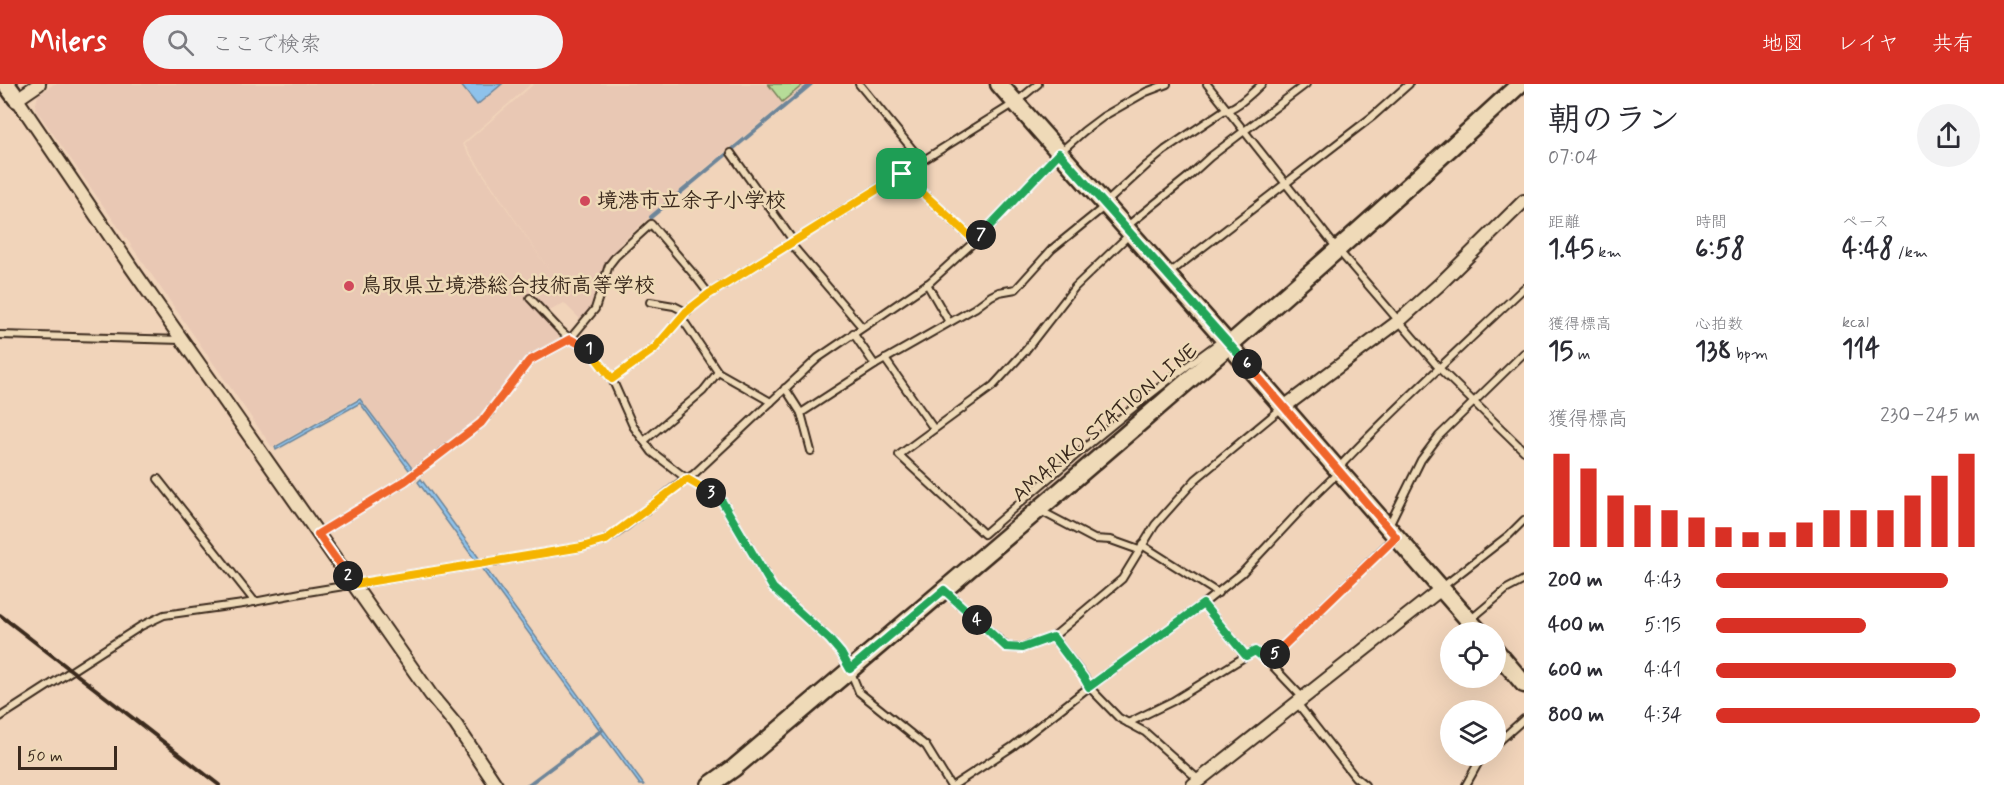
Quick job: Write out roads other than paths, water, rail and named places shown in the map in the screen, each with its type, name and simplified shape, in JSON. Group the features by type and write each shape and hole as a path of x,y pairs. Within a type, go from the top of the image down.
{"main road":[{"path":"6,84 18,99"},
{"path":"999,84 1471,622"},
{"name":"AMARIKO STATION LINE","path":"710,785 734,768 1038,510 1227,342 1339,251 1520,84"},
{"path":"1506,663 1524,684"}],"street":[{"path":"39,84 18,99 182,340 432,695 456,725 496,785"},
{"path":"1284,407 1399,321 1440,285 1524,201"},
{"path":"1196,783 1441,589"}],"lane":[{"path":"859,84 922,160"},
{"path":"612,379 654,349 683,314 709,294 1015,103 1038,84"},
{"path":"0,717 141,626 164,615 582,547 606,540 687,479 740,433 818,358 927,284 975,241 1059,153 1104,116 1146,92 1167,84"},
{"path":"1207,84 1339,251 1440,369 1524,451"},
{"path":"801,413 875,364 975,308 995,293 1013,291 1049,252 1099,211 1165,150 1242,101 1262,84"},
{"path":"1227,342 1193,361 1052,475 984,534 899,455 993,386 1026,350 1075,288 1128,231 1210,157 1306,84"},
{"path":"1167,275 1373,116 1409,84"},
{"path":"731,153 793,243 862,327"},
{"path":"902,174 975,241"},
{"path":"318,534 405,481 481,423 529,361 570,339 595,309 606,274 616,256 651,224 709,294"},
{"path":"927,284 949,322"},
{"path":"530,298 570,339 590,350 612,379 633,426 652,452 687,479 720,498 773,588 829,639 841,653 859,692 926,746 952,785 1012,747 1242,573 1340,471 1343,463 1393,410 1440,369 1524,288"},
{"path":"650,302 674,306 683,314 718,372 771,402"},
{"path":"853,333 875,364"},
{"path":"0,335 182,340"},
{"path":"1268,662 1392,532 1421,460 1439,436 1524,353"},
{"path":"885,359 934,429"},
{"path":"644,441 703,391 718,372"},
{"path":"785,388 801,413 811,451"},
{"path":"944,590 1006,647 1022,648 1053,637 1122,579 1169,507 1196,479 1284,407"},
{"path":"158,479 255,602"},
{"path":"1038,510 1094,539 1111,540 1141,548 1218,593"},
{"path":"1441,589 1509,535 1524,520"},
{"path":"1479,622 1507,589 1524,580"},
{"path":"1203,604 1246,656"},
{"path":"1053,637 1089,687 1119,718 1145,732 1196,783"},
{"path":"1128,723 1173,701 1255,651 1268,662 1300,700 1354,777 1365,785"},
{"path":"1506,735 1524,719"},
{"path":"1466,785 1476,766"}],"water":[{"path":"460,84 502,84 477,105"},
{"path":"360,399 412,468 409,470 360,403 276,450 275,447"},
{"path":"421,479 479,558 475,560 418,482"},
{"path":"484,566 644,785 640,785 481,568"}],"waterway":[{"path":"651,217 811,84"},
{"path":"528,785 602,730"}],"railway":[{"path":"0,615 219,785"}],"place":[{"name":"境港市立余子小学校","path":"585,201"},
{"name":"鳥取県立境港総合技術高等学校","path":"349,286"}]}
